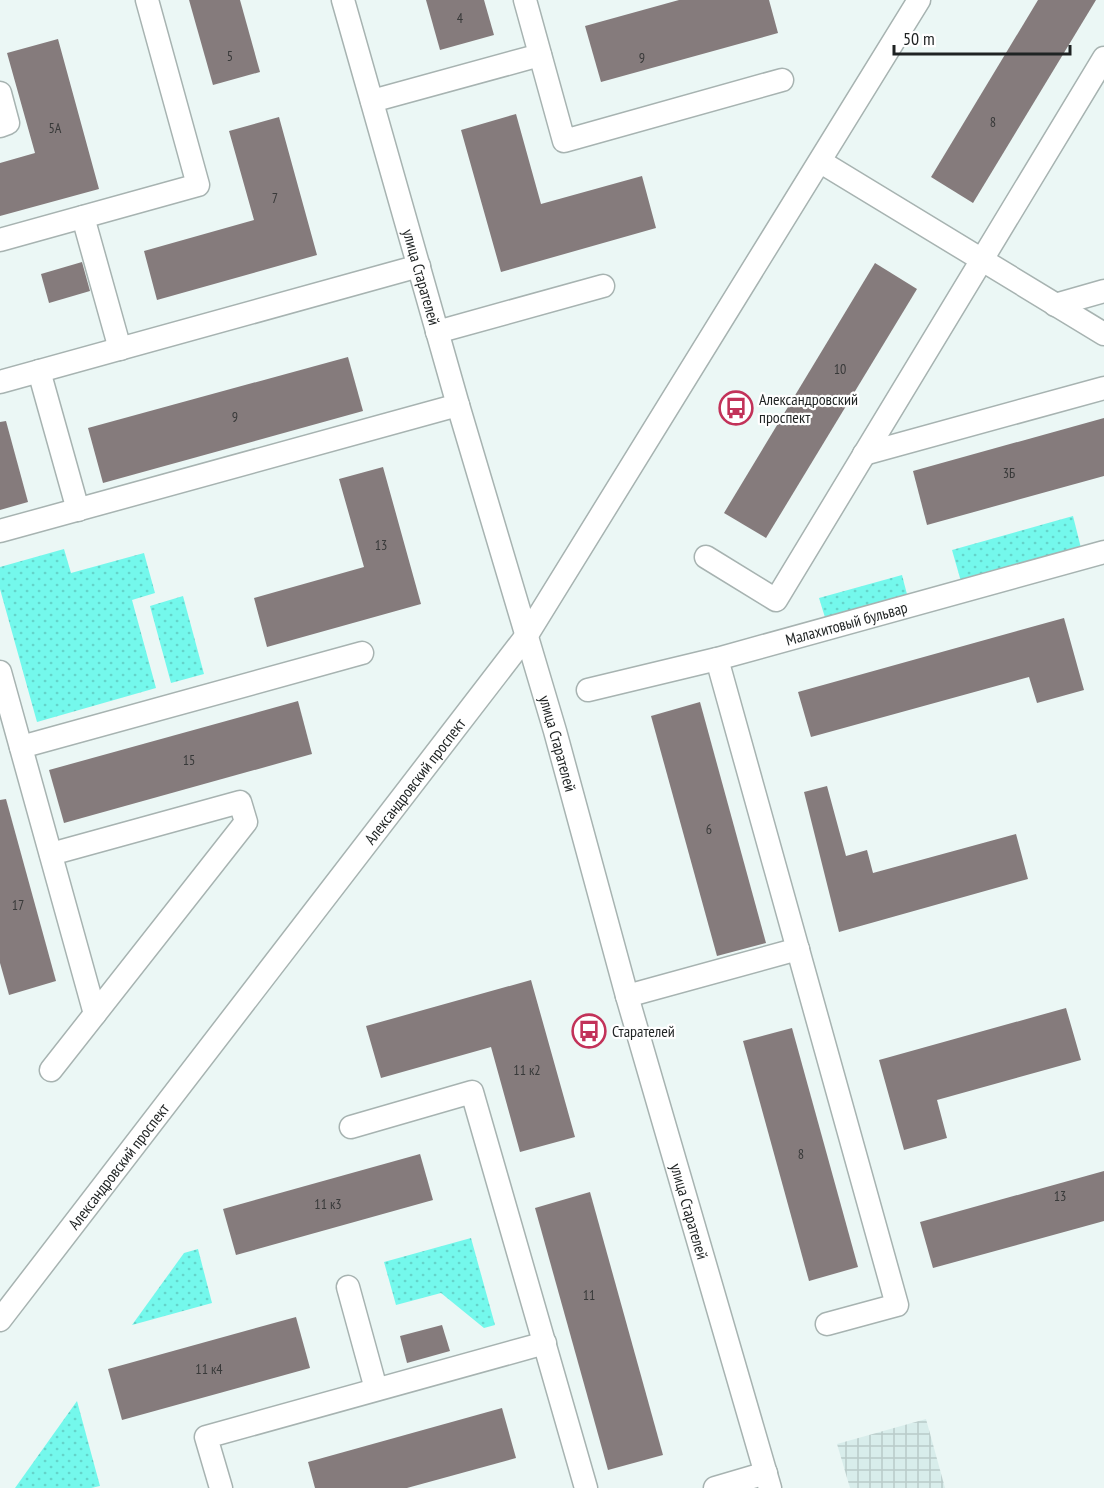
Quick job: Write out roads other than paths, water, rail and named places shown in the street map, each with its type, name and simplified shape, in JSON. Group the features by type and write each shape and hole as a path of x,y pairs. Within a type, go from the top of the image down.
{"street":[{"path":"0,240 198,185 147,0"},
{"name":"улица Старателей","path":"343,0 458,405 527,635 627,996 768,1480"},
{"path":"525,0 564,141 782,80"},
{"name":"Александровский проспект","path":"0,1320 527,635 919,0"},
{"path":"372,101 540,55"},
{"path":"706,557 776,600 1104,58"},
{"path":"0,93 8,123 0,126"},
{"path":"821,162 1104,334"},
{"path":"83,217 120,349"},
{"path":"0,381 418,266"},
{"path":"437,332 603,286"},
{"path":"1056,305 1104,291"},
{"path":"39,371 78,510"},
{"path":"864,454 1104,388"},
{"path":"0,531 458,405"},
{"name":"Малахитовый бульвар","path":"588,690 717,659 1104,552"},
{"path":"21,747 362,653"},
{"path":"717,659 897,1305 827,1324"},
{"path":"0,672 95,1014"},
{"path":"51,854 240,802 246,822 51,1070"},
{"path":"627,996 798,949"},
{"path":"351,1127 472,1092 586,1488"},
{"path":"348,1287 376,1389"},
{"path":"221,1488 206,1437 545,1343"},
{"path":"715,1488 768,1480"}],"place":[{"name":"Александровский проспект","path":"736,408"},
{"name":"Старателей","path":"589,1031"}]}
